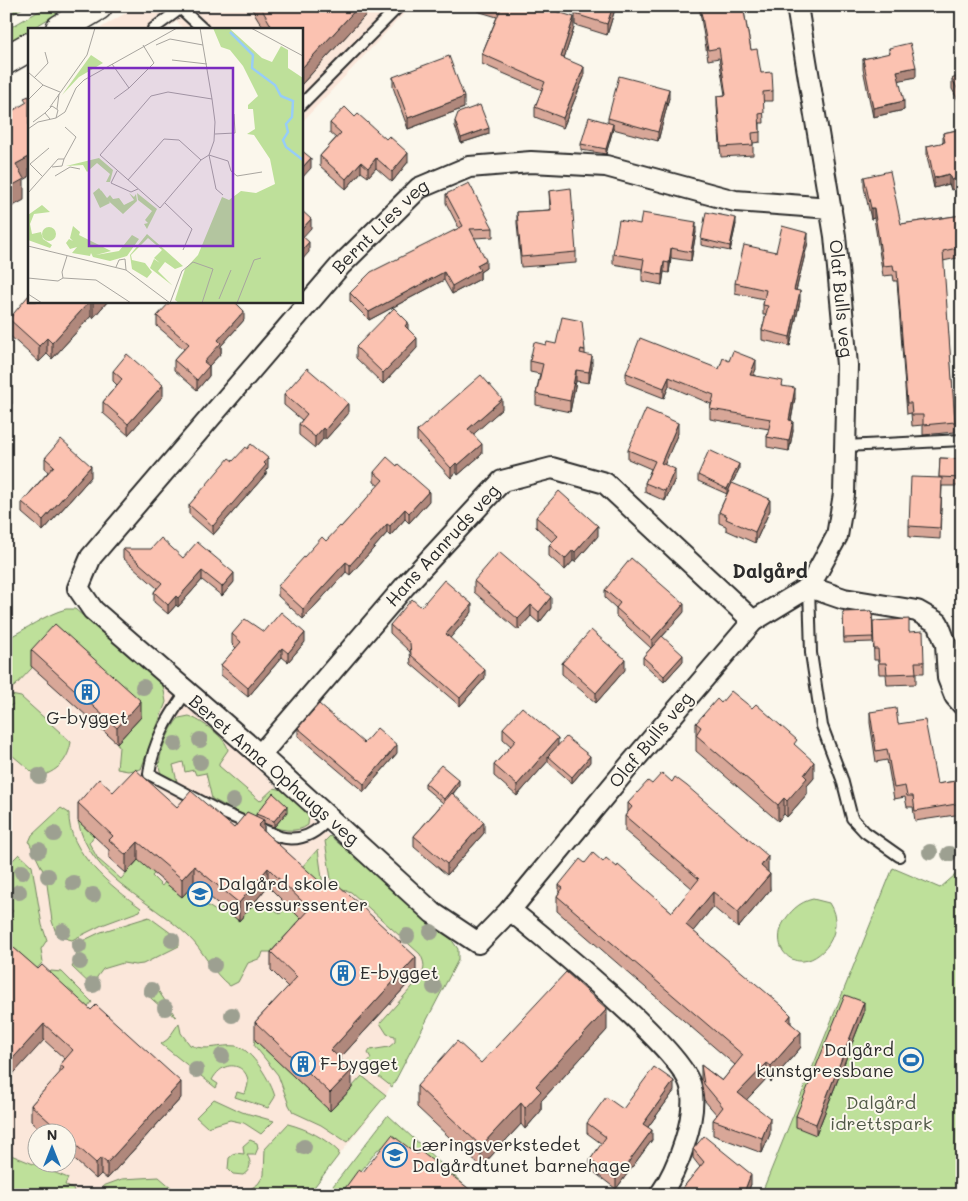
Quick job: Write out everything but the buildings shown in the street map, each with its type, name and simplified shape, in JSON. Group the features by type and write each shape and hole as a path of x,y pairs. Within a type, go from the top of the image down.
{"street":[{"path":"62,28 98,6"},
{"name":"Olaf Bulls veg","path":"478,944 510,910 629,766 753,621 808,587 837,536 844,494 847,365 830,208 797,6"},
{"path":"6,60 28,48"},
{"name":"Bernt Lies veg","path":"78,588 91,557 340,266 419,188 469,167 531,162 606,166 735,201 830,208"},
{"name":"Hans Aanruds veg","path":"260,755 405,586 502,481 552,468 604,483 753,621"},
{"path":"808,587 844,599 917,611 938,624 946,644 948,678 955,696 962,704"},
{"name":"Beret Anna Ophaugs veg","path":"78,588 93,610 260,755 433,913 478,944"},
{"path":"510,910 562,953 648,1031 679,1063 691,1086 693,1106 685,1140 660,1195"}],"lane":[{"path":"302,104 399,6"},
{"path":"154,28 179,8 202,28"},
{"path":"846,446 962,440"},
{"path":"808,587 811,653 822,726 842,779 852,818 865,832 899,856"},
{"path":"186,692 166,720 154,749 149,774 219,811 280,838 290,840 303,838 319,830 329,818"}],"shaded area":[{"path":"137,6 411,6 302,122 302,28 182,28 177,21 166,28 101,28"},
{"name":"Dalgård skole og ressurssenter","path":"69,609 214,728 331,838 458,951 386,1095 308,1195 6,1195 6,639 28,628 45,616"}],"green space":[{"path":"6,6 26,6 6,18"},
{"path":"48,6 70,6 33,28 28,28 28,31 6,44 6,30"},
{"path":"66,609 75,609 163,685 166,702 141,769 128,771 117,769 119,747 117,743 140,717 31,666 32,668 14,687 6,686 6,639 43,618"},
{"path":"6,694 21,697 71,742 67,755 56,769 38,777 6,750 6,709 13,704 6,708"},
{"path":"189,716 212,730 226,745 228,750 219,766 260,801 274,788 283,790 309,814 308,825 299,830 274,828 212,799 206,773 196,775 194,770 185,772 183,762 173,765 177,781 161,773 159,768 161,753 171,729 179,718"},
{"path":"61,808 69,813 70,827 83,855 117,890 141,908 140,911 102,925 72,940 57,936 52,921 46,877 29,842 32,835"},
{"path":"78,821 94,836 89,843 98,859 121,879 145,852 161,866 152,876 162,886 165,882 182,897 201,875 217,889 205,904 216,911 220,906 239,921 257,900 265,906 267,903 280,914 304,886 302,867 318,849 324,893 303,920 273,952 263,952 261,958 248,963 238,982 230,986 218,975 188,936 108,873 84,841"},
{"path":"330,836 451,939 458,949 458,960 392,1087 365,1066 371,1058 368,1053 370,1050 389,1047 395,1042 395,1036 387,1034 380,1023 421,977 424,963 420,954 351,892 343,889 333,892 325,841"},
{"path":"19,854 32,866 42,925 47,940 41,949 43,962 29,977 6,957 6,918 13,911 6,905 6,867"},
{"name":"Dalgård kunstgressbane","path":"893,868 940,888 962,869 962,1195 761,1195"},
{"path":"813,899 829,903 834,916 834,929 830,941 813,958 802,961 792,959 783,951 780,945 782,925 795,908 803,902"},
{"path":"149,917 179,939 179,946 143,964 123,963 103,969 97,977 95,989 72,967 77,958 76,944 101,932"},
{"path":"51,971 62,972 92,1002 81,1016 42,981"},
{"path":"148,983 155,986 176,1017 162,1008 144,992"},
{"path":"179,1023 181,1033 190,1045 202,1048 236,1046 248,1053 260,1067 273,1091 275,1097 268,1108 235,1097 237,1092 244,1094 248,1086 248,1078 240,1068 226,1067 219,1071 212,1080 218,1084 216,1088 161,1044 168,1039"},
{"path":"255,1040 330,1111 362,1076 386,1095 347,1142 321,1125 293,1112 278,1075 254,1045"},
{"path":"214,1099 242,1112 274,1121 261,1134 244,1123 230,1120 207,1127 196,1117"},
{"path":"388,1115 475,1195 392,1143 377,1150 343,1195 326,1195"},
{"path":"288,1124 309,1131 322,1138 339,1152 338,1156 308,1195 241,1195 258,1184 264,1175 265,1149"},
{"path":"250,1140 257,1143 258,1148 255,1155 247,1155 250,1163 249,1168 243,1175 233,1174 228,1169 229,1158 235,1153 244,1154 243,1146"},
{"path":"6,1153 28,1162 28,1174 58,1174 68,1178 65,1185 74,1190 72,1195 6,1195"},
{"path":"159,1177 180,1195 113,1195 103,1186 122,1179"}],"place":[{"name":"G-bygget","path":"87,692"},
{"name":"Dalgård skole og ressurssenter","path":"200,894"},
{"name":"E-bygget","path":"343,973"},
{"name":"Dalgård kunstgressbane","path":"911,1060"},
{"name":"F-bygget","path":"303,1064"},
{"name":"Læringsverkstedet Dalgårdtunet barnehage","path":"395,1155"}],"district":[{"name":"Dalgård","path":"770,571"}],"park label":[{"name":"Dalgård idrettspark","path":"881,1113"}]}
